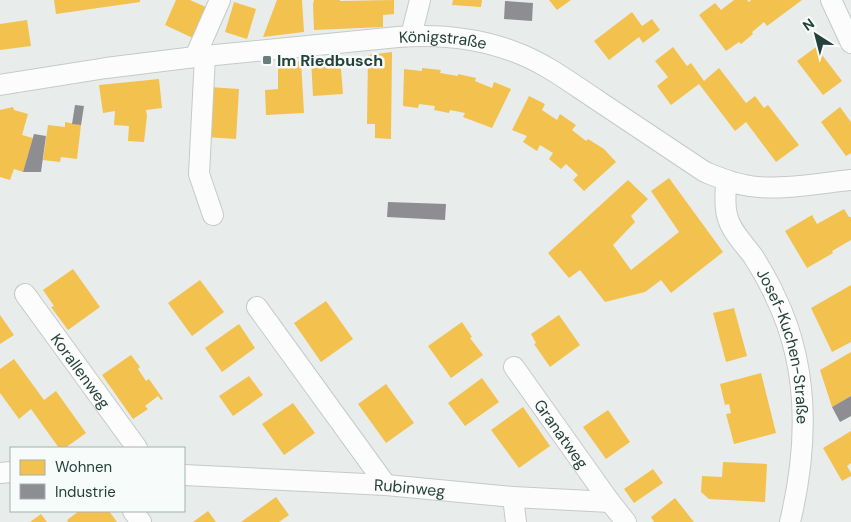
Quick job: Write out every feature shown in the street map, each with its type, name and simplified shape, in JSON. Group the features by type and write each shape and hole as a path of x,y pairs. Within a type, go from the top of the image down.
{"street":[{"path":"212,215 199,174 200,57 220,0"},
{"path":"411,36 420,0"},
{"path":"831,0 851,43"},
{"name":"Königstraße","path":"0,85 106,68 200,57 411,36 445,37 481,42 515,52 548,68 705,172 726,181 750,186 779,188 851,180"},
{"name":"Josef-Kuchen-Straße","path":"726,181 725,204 727,217 732,228 754,258 776,296 797,358 802,396 803,425 801,462 796,498 790,522"},
{"name":"Korallenweg","path":"25,294 136,447"},
{"path":"258,307 386,485"},
{"name":"Granatweg","path":"514,366 610,502"},
{"name":"Rubinweg","path":"185,475 386,485 513,497 610,502"},
{"path":"513,497 516,522"},
{"path":"610,502 626,522"}],"building: Wohnen":[{"path":"54,0 140,0 140,2 56,14"},
{"path":"176,0 190,0 208,8 195,39 165,25"},
{"path":"277,0 302,0 304,32 263,37"},
{"path":"314,0 394,0 394,14 383,15 383,27 314,30"},
{"path":"453,0 482,0 481,7 452,5"},
{"path":"549,0 571,0 557,10"},
{"path":"734,0 747,0 749,2 751,0 802,0 767,26 764,22 741,44 739,42 726,51 699,15 715,3 721,10"},
{"path":"234,2 256,9 247,39 225,32"},
{"path":"632,12 642,26 652,19 660,30 643,43 639,37 609,60 594,41"},
{"path":"27,20 31,46 0,50 0,24"},
{"path":"673,47 687,66 691,63 704,81 719,68 746,103 755,96 764,108 768,105 799,145 776,162 746,122 735,131 699,84 671,105 657,86 668,77 655,61"},
{"path":"816,47 842,81 823,95 797,61"},
{"path":"392,52 391,139 375,138 375,124 367,124 368,55"},
{"path":"340,57 343,94 313,96 311,59"},
{"path":"301,61 304,113 266,115 265,90 278,89 278,64"},
{"path":"422,68 441,70 440,73 476,78 475,81 492,88 494,82 511,89 492,128 463,117 465,113 450,110 449,113 434,110 435,106 419,104 418,108 403,106 404,69 422,71"},
{"path":"159,79 162,108 146,110 144,142 128,141 129,126 114,125 115,111 103,113 99,85"},
{"path":"209,87 239,89 236,139 206,137"},
{"path":"529,96 545,104 542,110 557,120 560,114 576,125 572,130 586,141 588,139 604,149 616,162 584,191 573,180 578,175 566,164 561,169 549,159 553,153 540,145 537,151 523,142 527,136 512,130"},
{"path":"13,107 14,110 28,114 22,135 33,138 23,172 14,169 10,180 0,177 0,110"},
{"path":"840,107 851,122 851,153 846,156 821,122"},
{"path":"65,122 81,125 77,159 61,157 60,162 43,160 48,125 65,127"},
{"path":"669,178 723,252 671,293 661,280 645,292 605,302 580,270 569,278 548,253 628,180 648,199 631,216 635,222 613,245 631,270 679,232 651,191"},
{"path":"844,209 849,217 851,217 851,240 807,268 785,231 812,215 817,224"},
{"path":"73,269 100,307 68,330 51,307 54,306 43,290"},
{"path":"200,280 224,312 192,336 168,303"},
{"path":"851,285 851,342 832,352 811,308"},
{"path":"326,301 353,339 321,362 294,323"},
{"path":"734,308 747,356 726,362 713,313"},
{"path":"0,315 14,335 0,344"},
{"path":"559,315 580,345 550,367 534,344 536,343 531,334"},
{"path":"462,322 472,337 470,338 483,355 451,378 428,346"},
{"path":"239,324 255,348 222,372 205,348"},
{"path":"851,352 851,396 832,407 820,370"},
{"path":"131,355 140,367 138,369 146,381 149,379 163,399 161,400 158,396 145,406 148,409 133,419 102,375"},
{"path":"14,359 44,400 56,391 86,433 66,447 58,447 31,409 19,419 0,393 0,369"},
{"path":"761,373 776,433 734,444 726,414 731,413 729,404 725,405 720,384"},
{"path":"249,376 263,395 233,416 219,396"},
{"path":"482,378 499,402 465,426 448,403"},
{"path":"386,384 414,423 386,443 358,404"},
{"path":"293,403 315,433 284,455 262,424"},
{"path":"523,407 550,446 519,468 491,430"},
{"path":"608,410 630,442 606,459 583,427"},
{"path":"851,431 851,463 847,466 851,476 842,481 823,448"},
{"path":"723,462 767,464 765,502 709,499 701,492 702,476 722,477"},
{"path":"653,469 663,483 634,503 624,489"},
{"path":"276,497 289,515 279,522 241,522"},
{"path":"675,498 694,522 654,522 651,517"},
{"path":"208,511 216,522 193,522"},
{"path":"78,512 110,512 117,522 68,522 67,520"},
{"path":"41,514 47,522 30,522"}],"building: Industrie":[{"path":"505,1 533,3 532,21 504,19"},
{"path":"75,105 84,106 81,125 72,124"},
{"path":"34,134 46,136 41,172 23,172"},
{"path":"388,202 446,204 445,220 387,217"},
{"path":"851,396 851,416 840,422 832,407"}],"place":[{"name":"Im Riedbusch","path":"267,60"}]}
